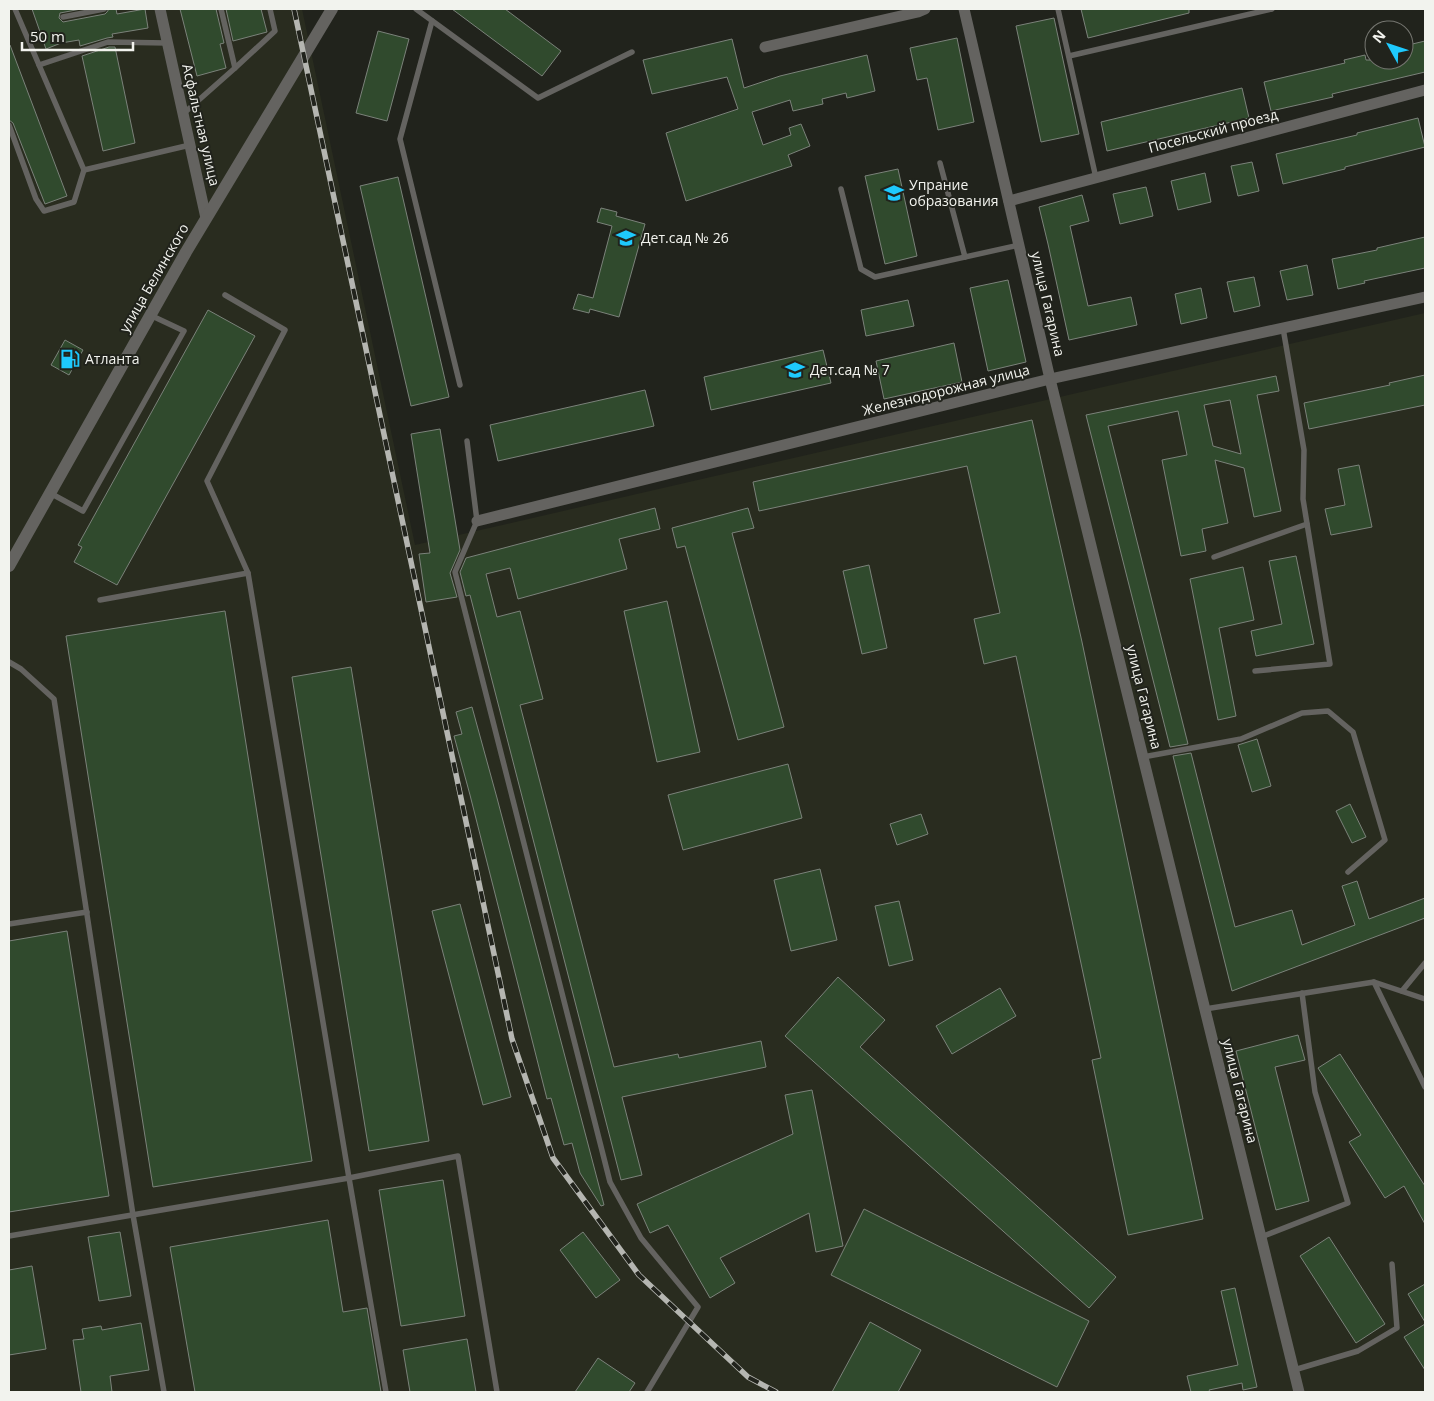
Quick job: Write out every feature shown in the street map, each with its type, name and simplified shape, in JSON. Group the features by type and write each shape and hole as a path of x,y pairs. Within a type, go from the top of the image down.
{"street":[{"name":"Асфальтная улица","path":"160,9 206,218"},
{"name":"улица Белинского","path":"9,566 206,218 332,9"},
{"name":"улица Гагарина","path":"964,9 1050,379 1299,1392"},
{"path":"765,47 920,10"},
{"name":"Посельский проезд","path":"1009,201 1425,90"},
{"name":"Железнодорожная улица","path":"477,521 1050,379 1425,296"}],"lane":[{"path":"9,125 36,199 44,211 74,202 84,170 15,9"},
{"path":"63,17 104,9"},
{"path":"221,9 235,68"},
{"path":"183,114 275,31 270,9"},
{"path":"416,9 538,98 632,52"},
{"path":"1058,9 1096,178"},
{"path":"1069,56 1272,9"},
{"path":"432,21 400,139 460,385"},
{"path":"39,65 108,42 167,43"},
{"path":"84,170 190,145"},
{"path":"940,163 965,257"},
{"path":"840,189 861,269 875,277 1020,245"},
{"path":"225,295 285,330 206,481 248,573 386,1392"},
{"path":"50,492 83,510 184,330 150,315"},
{"path":"1255,671 1330,664 1303,499 1304,450 1283,328"},
{"path":"467,441 477,521 454,572 610,1182 641,1238 698,1306 646,1392"},
{"path":"1214,556 1307,524"},
{"path":"100,600 248,573"},
{"path":"9,662 21,669 54,699 133,1215 164,1392"},
{"path":"1143,756 1241,739 1302,713 1328,711 1352,732 1385,840 1348,872"},
{"path":"9,924 87,912"},
{"path":"1402,991 1425,964"},
{"path":"1205,1009 1374,982 1425,999"},
{"path":"1374,982 1425,1087"},
{"path":"1261,1237 1348,1203 1315,1092 1302,993"},
{"path":"9,1236 349,1178 458,1156 497,1392"},
{"path":"1294,1370 1358,1351 1397,1328 1392,1264"}],"shaded area":[{"path":"9,9 302,9 415,545 1425,313 1425,1392 9,1392"}],"building":[{"path":"32,9 81,9 60,13 59,18 63,22 105,14 109,9 116,9 117,14 145,9 148,28 112,34 113,37 80,46 79,40 61,43 46,49"},
{"path":"180,9 216,9 224,43 220,44 226,68 197,76"},
{"path":"226,9 261,9 267,32 233,41"},
{"path":"452,9 505,9 561,51 542,76"},
{"path":"1081,9 1189,9 1189,13 1088,38"},
{"path":"1054,18 1079,134 1041,142 1016,26"},
{"path":"378,31 409,39 387,121 356,113"},
{"path":"957,38 974,122 938,130 927,78 917,80 910,48"},
{"path":"732,39 744,88 780,76 867,55 875,91 847,98 846,93 822,99 823,104 793,111 790,100 752,112 763,145 791,135 789,128 801,124 810,146 788,155 792,166 686,201 666,133 738,109 727,77 652,94 643,60"},
{"path":"1425,41 1425,72 1332,94 1333,97 1271,111 1264,82 1345,63 1344,60 1364,55 1364,70 1414,70 1414,44"},
{"path":"9,45 67,196 45,204 13,123 9,120"},
{"path":"109,47 115,47 135,143 103,151 82,56"},
{"path":"1242,88 1249,118 1107,151 1101,122"},
{"path":"1418,118 1425,147 1283,184 1276,154"},
{"path":"1252,162 1259,191 1238,196 1231,166"},
{"path":"898,169 917,256 885,264 865,176"},
{"path":"1205,173 1211,202 1178,210 1171,181"},
{"path":"398,177 449,397 411,406 360,186"},
{"path":"1146,187 1153,216 1120,224 1113,194"},
{"path":"1082,195 1089,221 1070,226 1088,306 1131,297 1137,325 1069,340 1039,207"},
{"path":"601,208 617,212 616,216 645,224 619,317 590,309 589,313 573,309 578,294 593,298 612,226 597,222"},
{"path":"1425,237 1425,268 1364,281 1365,283 1338,289 1332,259 1377,250 1377,248"},
{"path":"1307,265 1313,295 1287,300 1280,271"},
{"path":"1254,277 1260,306 1234,312 1227,282"},
{"path":"1008,280 1026,362 988,371 970,288"},
{"path":"1201,288 1207,318 1181,324 1175,294"},
{"path":"908,300 914,326 866,336 861,310"},
{"path":"208,310 255,336 117,585 74,562 82,547 78,545"},
{"path":"65,340 83,350 69,375 51,365"},
{"path":"954,343 962,382 884,399 876,361"},
{"path":"823,350 831,383 711,410 704,377"},
{"path":"1425,375 1425,405 1309,429 1304,403 1390,385 1389,383"},
{"path":"1276,376 1279,391 1257,395 1281,511 1254,517 1244,468 1215,460 1228,523 1202,529 1206,551 1181,556 1162,460 1187,455 1178,411 1108,426 1188,744 1170,747 1086,415","holes":["1230,400 1241,454 1213,446 1204,405"]},
{"path":"645,390 654,426 498,461 490,425"},
{"path":"1032,420 1082,642 1203,1219 1128,1235 1092,1060 1101,1058 1016,656 984,664 974,619 1000,613 967,466 759,511 753,482"},
{"path":"440,429 460,550 450,573 457,597 426,602 419,554 430,553 411,434"},
{"path":"1359,465 1372,527 1331,535 1325,509 1345,505 1338,469"},
{"path":"655,508 660,529 619,539 627,569 518,599 510,568 486,574 497,617 520,611 543,699 520,705 614,1067 678,1054 679,1058 761,1041 766,1067 622,1097 642,1175 621,1180 470,595 466,596 460,572 466,558"},
{"path":"748,508 754,528 732,533 784,727 738,740 685,546 677,548 672,528"},
{"path":"1296,556 1314,644 1256,656 1251,631 1282,624 1269,561"},
{"path":"869,565 887,648 862,654 843,571"},
{"path":"1243,567 1254,620 1219,628 1236,716 1218,720 1190,579"},
{"path":"667,601 700,752 657,762 624,611"},
{"path":"225,611 312,1161 153,1187 66,636"},
{"path":"351,667 429,1141 369,1151 292,677"},
{"path":"472,707 604,1205 601,1206 580,1173 572,1143 564,1145 551,1098 547,1099 454,736 462,734 456,712"},
{"path":"1257,739 1271,786 1252,792 1238,745"},
{"path":"1191,753 1235,927 1292,910 1302,945 1355,925 1342,886 1357,881 1369,919 1425,898 1425,918 1232,991 1173,756"},
{"path":"788,764 802,818 683,850 668,795"},
{"path":"1350,804 1366,837 1352,843 1336,811"},
{"path":"921,814 928,834 897,845 890,824"},
{"path":"820,869 837,940 791,951 774,880"},
{"path":"899,901 913,960 889,966 875,906"},
{"path":"460,904 511,1097 483,1105 432,911"},
{"path":"67,931 109,1196 9,1212 9,941"},
{"path":"838,977 885,1020 860,1047 1116,1277 1089,1308 785,1036"},
{"path":"1000,988 1016,1016 952,1054 936,1026"},
{"path":"1298,1035 1305,1060 1275,1067 1309,1201 1276,1210 1236,1051"},
{"path":"1340,1054 1425,1186 1425,1224 1404,1186 1385,1198 1349,1142 1361,1135 1318,1068"},
{"path":"812,1090 843,1246 816,1252 809,1213 720,1258 735,1283 710,1298 668,1225 650,1233 637,1204 793,1134 785,1095"},
{"path":"443,1180 465,1316 401,1326 379,1190"},
{"path":"864,1209 1089,1321 1057,1387 831,1275"},
{"path":"328,1220 343,1312 367,1308 381,1392 195,1392 170,1247"},
{"path":"120,1232 131,1296 99,1301 88,1237"},
{"path":"583,1232 620,1280 596,1298 560,1250"},
{"path":"1329,1237 1385,1324 1356,1343 1300,1256"},
{"path":"32,1266 46,1349 9,1355 9,1270"},
{"path":"1425,1284 1425,1322 1408,1294"},
{"path":"1235,1288 1257,1387 1243,1390 1242,1383 1209,1390 1210,1392 1191,1392 1187,1376 1238,1365 1221,1291"},
{"path":"870,1322 921,1350 898,1392 832,1392"},
{"path":"141,1323 149,1370 110,1376 112,1392 81,1392 73,1340 84,1339 82,1329 101,1326 102,1330"},
{"path":"1425,1324 1425,1370 1404,1337"},
{"path":"467,1339 476,1392 410,1392 403,1350"},
{"path":"598,1358 635,1383 629,1392 575,1392"}],"railway":[{"path":"294,9 512,1039 553,1158 639,1275 748,1377 776,1392"}],"place":[{"name":"Упрание образования","path":"894,193"},
{"name":"Дет.сад № 26","path":"626,238"},
{"name":"Атланта","path":"70,359"},
{"name":"Дет.сад № 7","path":"795,370"}]}
